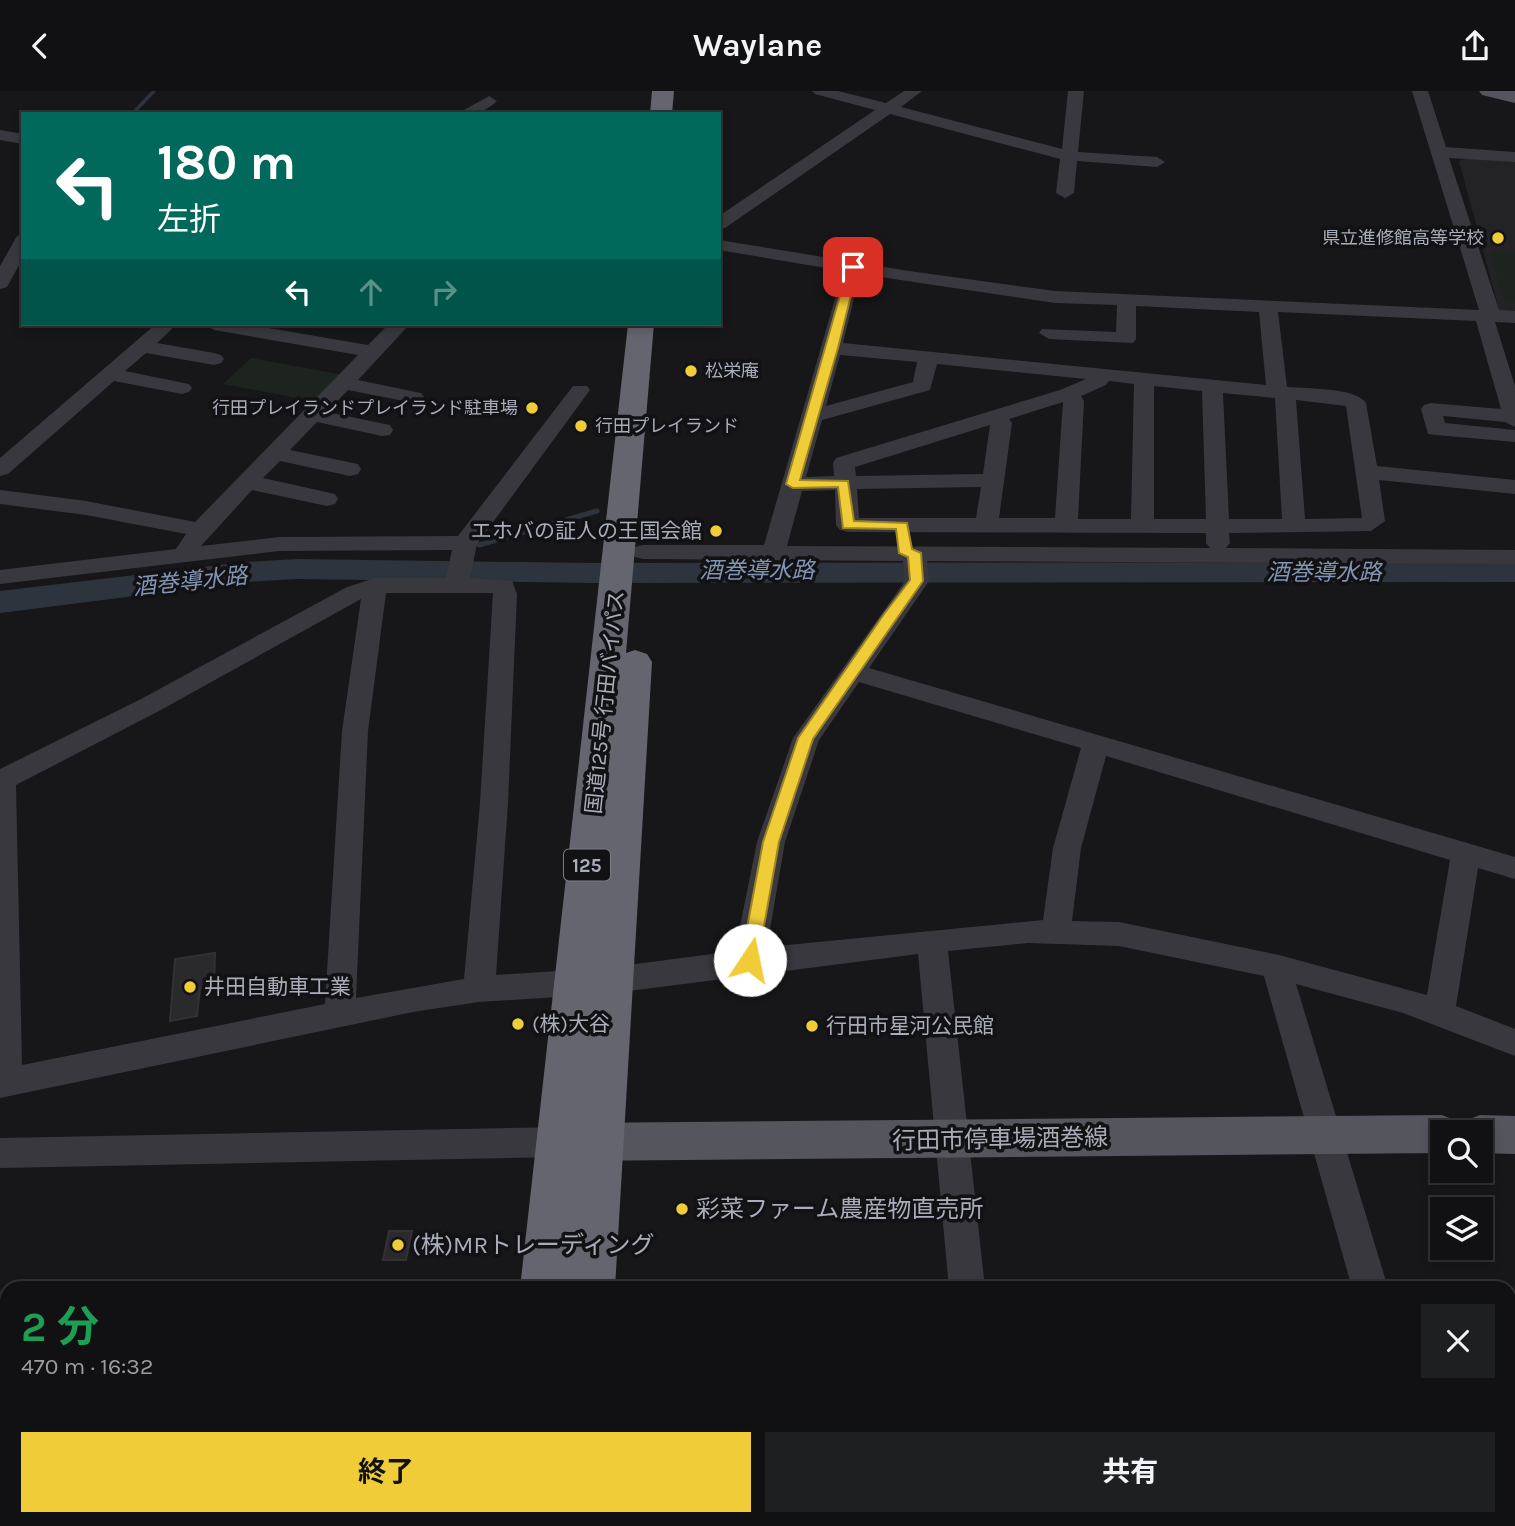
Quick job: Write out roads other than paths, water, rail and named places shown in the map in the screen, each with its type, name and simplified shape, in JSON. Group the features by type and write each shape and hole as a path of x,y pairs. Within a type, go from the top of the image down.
{"highway":[{"path":"661,112 663,91"},
{"path":"679,112 680,91"},
{"name":"国道125号 行田バイパス","path":"633,567 640,326"},
{"name":"国道125号 行田バイパス","path":"547,1281 580,1142 633,567 663,326"},
{"name":"国道125号 行田バイパス","path":"580,1142 590,1281"}],"main road":[{"path":"1489,91 1515,98"},
{"name":"行田市停車場酒巻線","path":"580,1142 1430,1134"},
{"path":"1493,1134 1515,1135"}],"street":[{"path":"820,91 1069,156 1157,163"},
{"path":"721,222 914,91"},
{"path":"1065,193 1076,91"},
{"path":"1420,91 1488,316 1515,424"},
{"path":"469,112 489,101"},
{"path":"0,135 21,139"},
{"path":"1440,152 1515,157"},
{"path":"21,244 0,285 21,290"},
{"path":"721,245 909,278 1055,297 1515,317"},
{"path":"773,554 853,267"},
{"path":"1046,369 1055,297"},
{"path":"1049,333 1126,339 1127,300"},
{"path":"1268,306 1281,393 1294,524"},
{"path":"0,469 165,326"},
{"path":"225,326 373,352"},
{"path":"184,554 200,530 398,326"},
{"path":"142,346 214,359"},
{"path":"832,348 1349,399 1356,404 1374,521 1363,526 848,525 844,463 1067,394 1098,381 1100,375"},
{"path":"813,416 923,386 928,358"},
{"path":"111,374 182,388"},
{"path":"1142,526 1144,379"},
{"path":"343,383 414,397"},
{"path":"1212,386 1218,556"},
{"path":"580,390 461,568 356,592 150,705 1,780 3,1083 340,1013 479,989 594,981 750,960 1028,931 1119,934 1279,967 1440,1011 1515,1043"},
{"path":"1066,526 1074,401 1067,394"},
{"path":"312,415 382,430"},
{"path":"987,525 1001,423 996,416"},
{"path":"275,453 350,469"},
{"path":"1368,472 1515,487"},
{"path":"793,484 993,480"},
{"path":"248,482 327,499"},
{"path":"0,497 86,508 200,530"},
{"path":"750,960 771,842 806,738 889,617 913,562 903,525"},
{"path":"0,576 279,544 461,568 503,586 505,594 494,803 479,989"},
{"path":"633,567 773,554 913,562 1218,556 1515,557"},
{"path":"340,1013 355,731 375,586"},
{"path":"853,672 1515,868"},
{"path":"1056,931 1067,848 1096,743"},
{"path":"1440,1011 1466,853"},
{"path":"932,942 966,1281"},
{"path":"1279,967 1280,983 1368,1281"},
{"path":"0,1153 580,1142"}],"waterway":[{"path":"134,112 154,91"},
{"path":"479,545 597,511"},
{"name":"酒巻導水路","path":"0,602 245,572 297,569 591,573 1515,572"}],"place":[{"name":"県立進修館高等学校","path":"1498,238"},
{"name":"松栄庵","path":"691,371"},
{"name":"行田プレイランドプレイランド駐車場","path":"532,408"},
{"name":"行田プレイランド","path":"581,426"},
{"name":"エホバの証人の王国会館","path":"716,531"},
{"name":"井田自動車工業","path":"190,987"},
{"name":"(株)大谷","path":"518,1024"},
{"name":"行田市星河公民館","path":"812,1026"},
{"name":"彩菜ファーム農産物直売所","path":"682,1209"},
{"name":"(株)MRトレーディング","path":"398,1245"}]}
